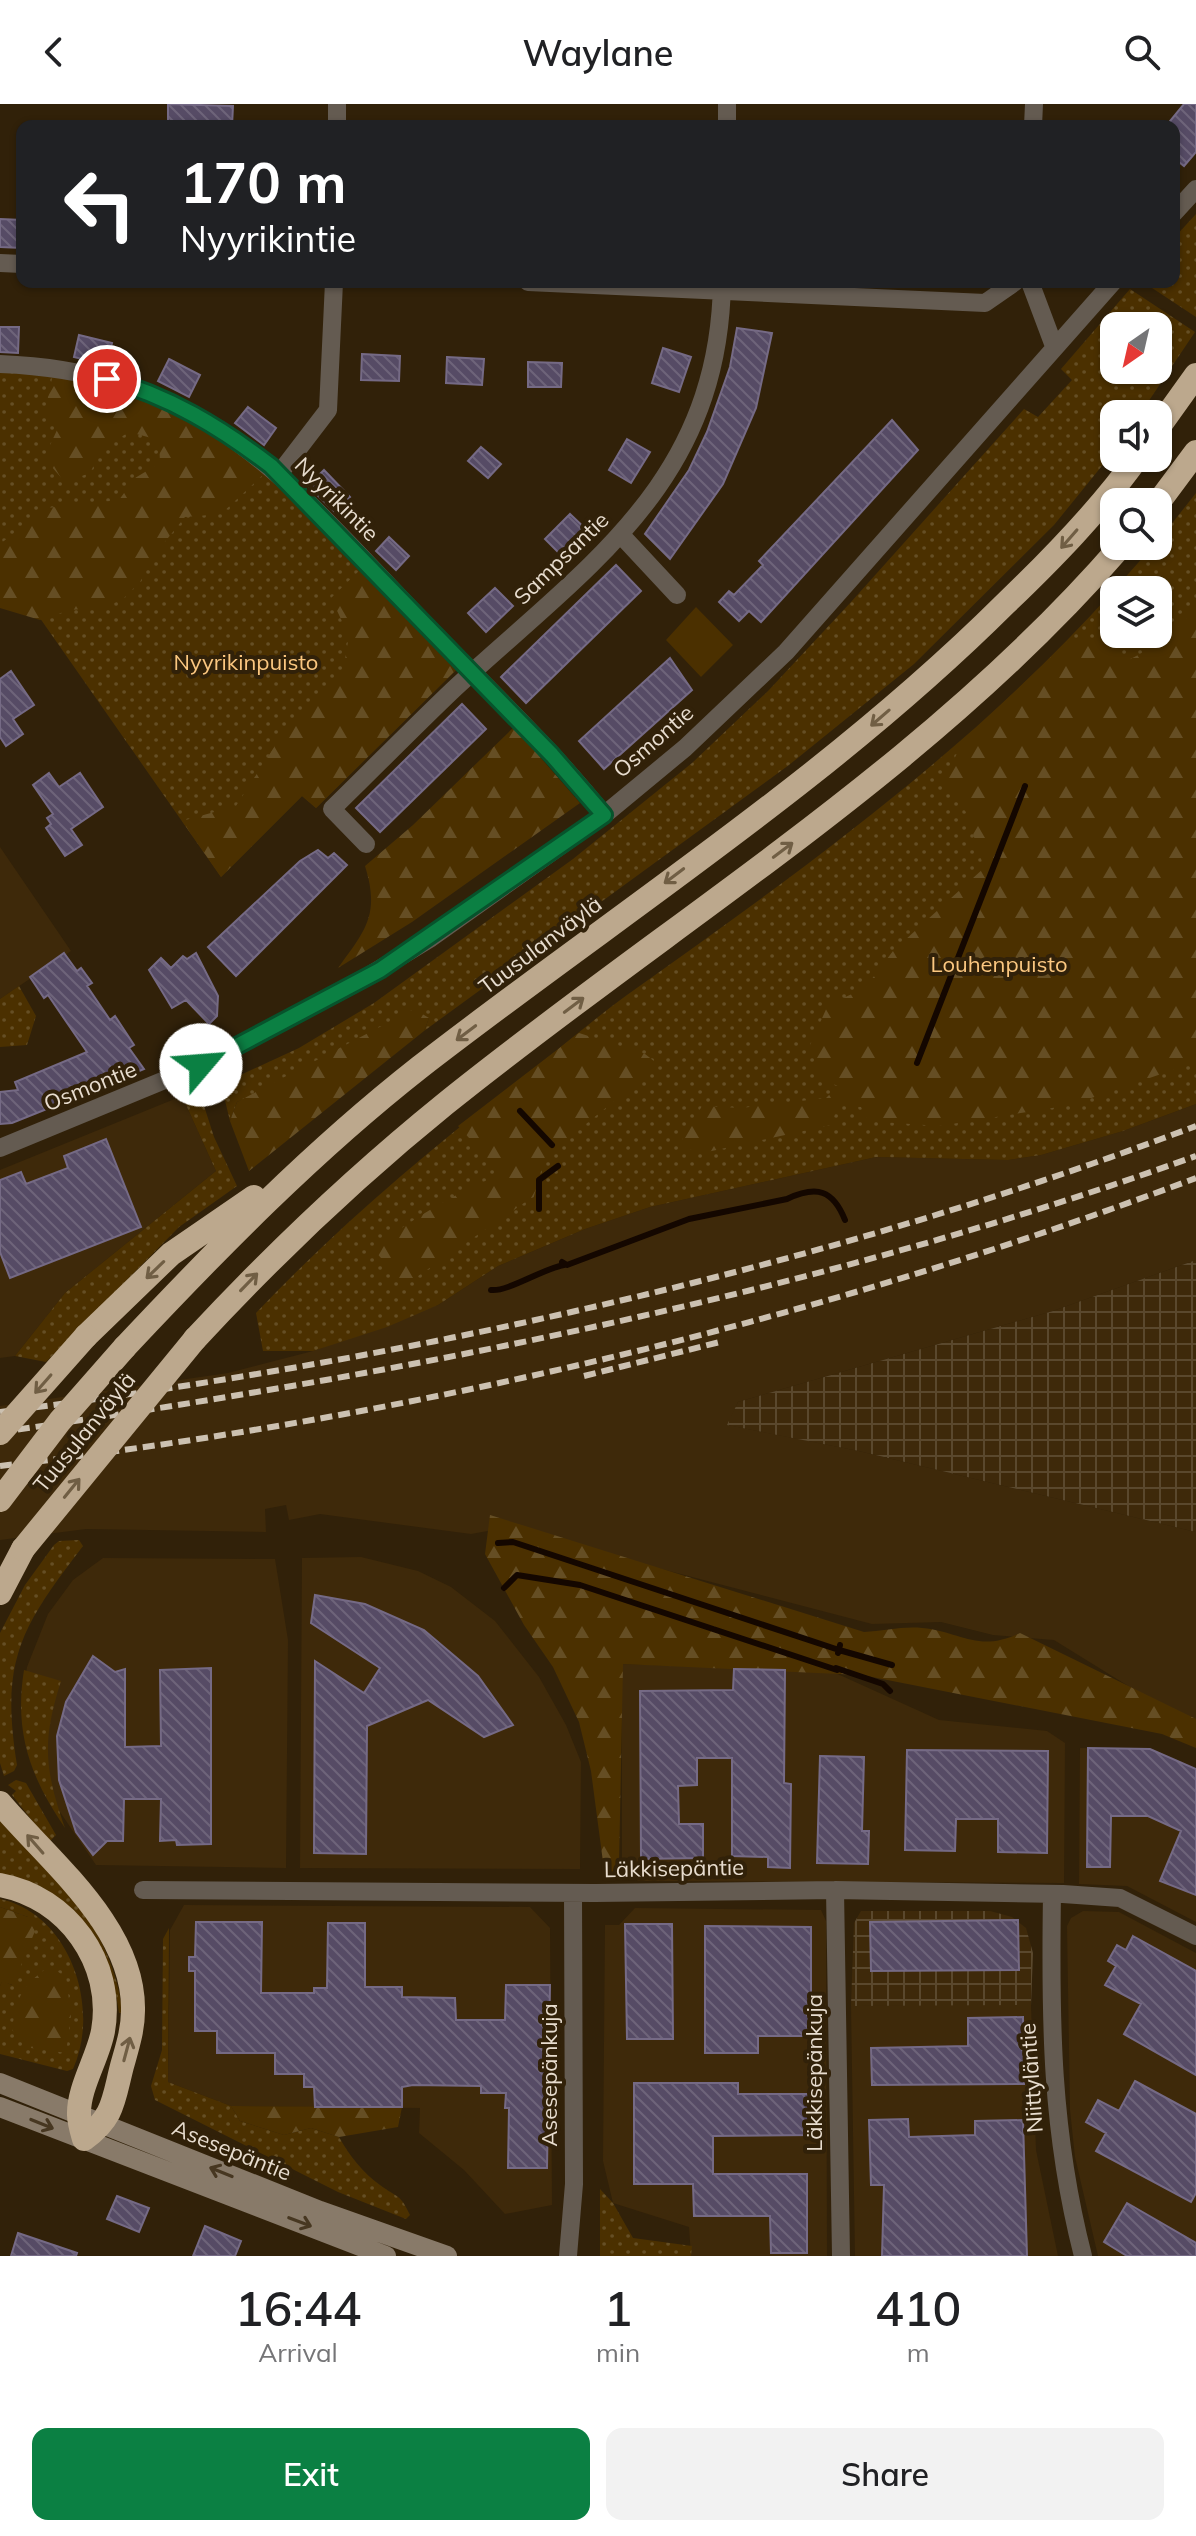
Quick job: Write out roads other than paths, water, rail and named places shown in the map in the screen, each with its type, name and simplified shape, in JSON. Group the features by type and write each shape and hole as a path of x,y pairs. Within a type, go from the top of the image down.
{"highway":[{"path":"1172,408 1196,375"},
{"path":"1169,488 1196,452"},
{"name":"Tuusulanväylä","path":"0,1500 60,1421 125,1347 309,1160 419,1069 842,751 965,645 1041,569 1125,472"},
{"name":"Tuusulanväylä","path":"0,1576 195,1339 328,1205 444,1104 869,786 995,677 1109,560"},
{"path":"0,1433 86,1336 171,1254 309,1160"},
{"path":"0,1593 23,1549"},
{"path":"0,1803 78,1891 108,1931 128,1971 134,2010 131,2033 105,2124 84,2139 78,2114 103,2031 105,2003 98,1971 82,1938 60,1912 38,1897 0,1885"}],"main road":[{"name":"Asesepäntie","path":"0,2083 320,2211 447,2256"},
{"name":"Asesepäntie","path":"0,2107 386,2256"}],"street":[{"path":"1180,206 1196,189"},
{"path":"279,474 328,410 334,288"},
{"name":"Sampsantie","path":"366,844 332,809 472,673 622,536 690,434 707,394 720,329 722,288"},
{"path":"753,288 985,303 1006,288"},
{"path":"1032,288 1054,346"},
{"name":"Osmontie","path":"0,1148 201,1065 360,981 431,938 604,815 685,748 786,652 1107,288"},
{"name":"Nyyrikintie","path":"0,364 77,371 136,387 228,433 279,474 472,673 604,815"},
{"path":"622,536 677,595"},
{"name":"Läkkisepäntie","path":"143,1890 573,1893 835,1890 1052,1894 1120,1898 1196,1936"},
{"name":"Läkkisepänkuja","path":"835,1890 841,2256"},
{"name":"Asesepänkuja","path":"568,2256 574,2184 573,1893"},
{"name":"Niittyläntie","path":"1052,1894 1050,2037 1065,2182 1083,2256"}],"waterway":[{"path":"917,1063 1025,786"},
{"path":"520,1111 552,1145"},
{"path":"539,1209 539,1180 558,1166"},
{"path":"562,1262 567,1265 689,1219 807,1192 829,1196 845,1220"},
{"path":"491,1290 506,1288 564,1265"},
{"path":"498,1543 513,1542 839,1650 838,1653"},
{"path":"504,1588 517,1575 580,1585 837,1670"},
{"path":"840,1645 839,1650 892,1665"},
{"path":"836,1668 883,1684 890,1691"}],"railway":[{"path":"0,1412 305,1366 607,1304 756,1267 904,1225 1051,1178 1196,1126"},
{"path":"0,1432 303,1384 605,1324 903,1250 1196,1156"},
{"path":"0,1466 153,1446 305,1421 457,1392 607,1358 756,1320 904,1277 1051,1230 1196,1178"},
{"path":"584,1376 720,1342"}],"park label":[{"name":"Nyyrikinpuisto","path":"246,662"},
{"name":"Louhenpuisto","path":"999,964"}]}
